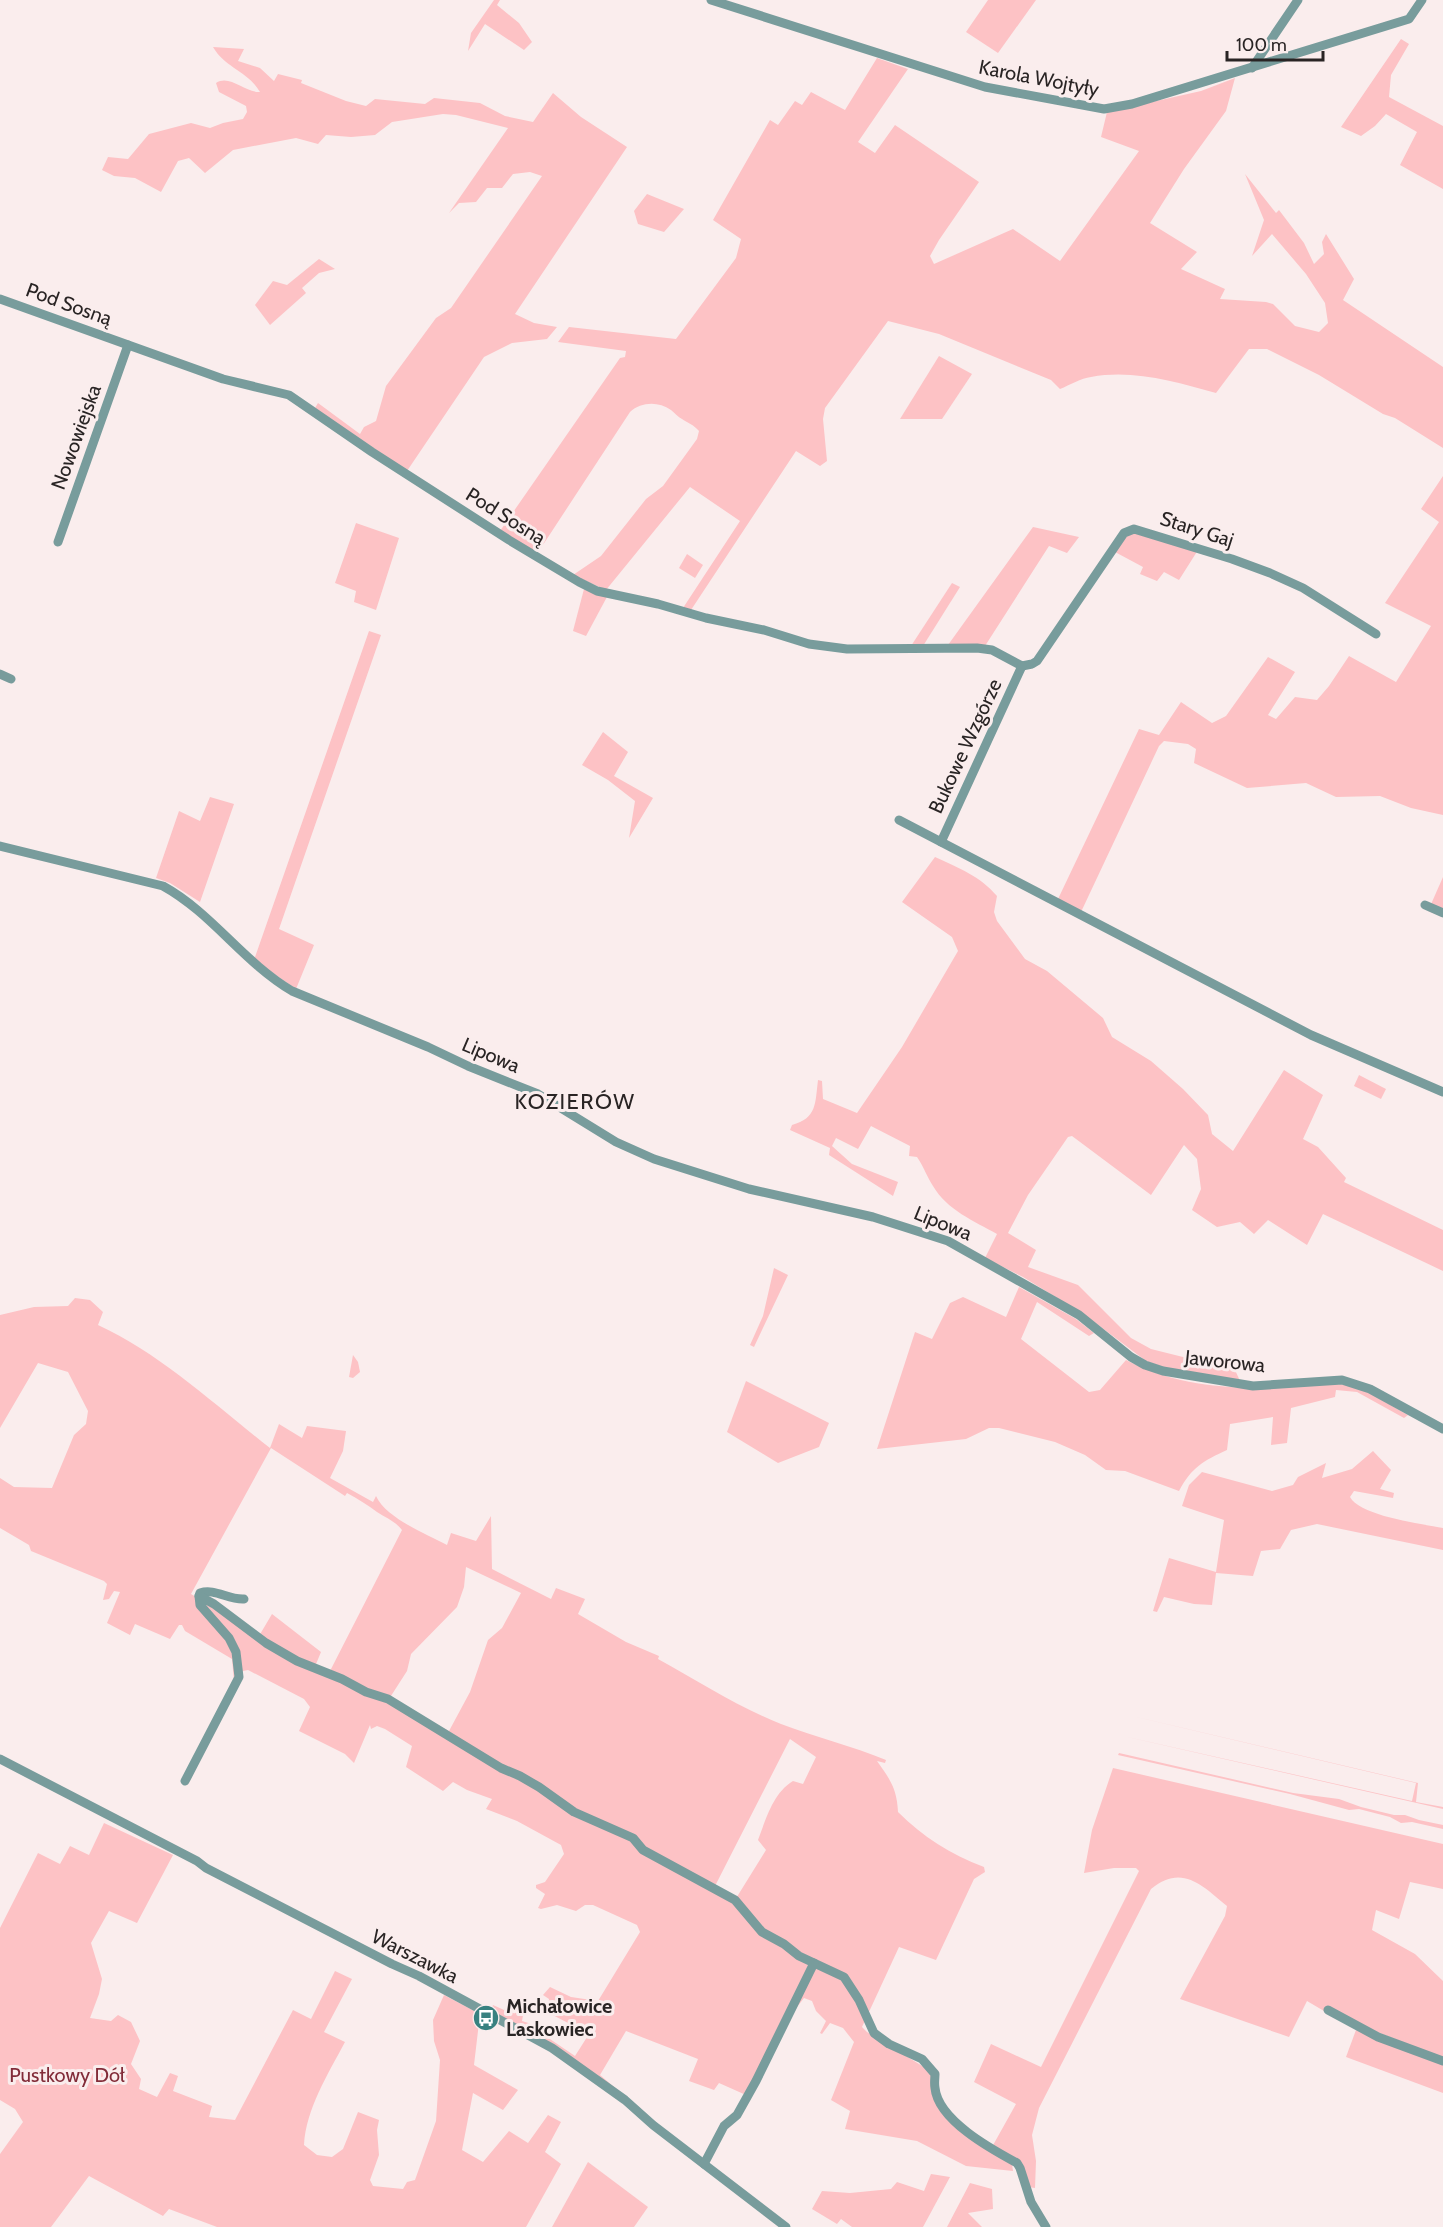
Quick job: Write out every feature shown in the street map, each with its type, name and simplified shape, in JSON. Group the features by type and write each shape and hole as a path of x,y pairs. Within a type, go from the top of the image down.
{"street":[{"name":"Karola Wojtyły","path":"711,0 985,87 1104,109 1132,104 1409,19 1422,0"},
{"path":"1252,68 1298,0"},
{"name":"Pod Sosną","path":"0,298 223,379 289,395 479,521 597,591 764,630 809,644 847,649 977,648 992,650 1022,666"},
{"name":"Nowowiejska","path":"58,542 128,345"},
{"name":"Stary Gaj","path":"1022,666 1037,661 1125,533 1134,529 1270,573 1303,588 1376,634"},
{"name":"Bukowe Wzgórze","path":"941,842 1022,666"},
{"path":"0,674 11,680"},
{"path":"899,820 1311,1035 1443,1092"},
{"name":"Lipowa","path":"0,846 163,886 191,904 244,955 274,980 292,991 538,1094 616,1142 654,1159 749,1188 873,1217 935,1235 1019,1281"},
{"path":"1425,905 1443,913"},
{"name":"Jaworowa","path":"1019,1281 1079,1315 1131,1357 1145,1365 1163,1371 1253,1386 1342,1380 1370,1389 1443,1429"},
{"path":"199,1596 200,1593 212,1591 234,1600 244,1599"},
{"path":"185,1781 238,1677 236,1652 229,1638 200,1605 199,1596"},
{"path":"199,1596 297,1661 342,1679 366,1692 388,1699 501,1768 539,1787 574,1812 633,1838 643,1850 735,1900 762,1932 814,1963 844,1977 859,2000 874,2033 889,2044 922,2059 935,2074 935,2090 946,2112 955,2122 979,2141 1017,2163 1031,2202 1046,2227"},
{"name":"Warszawka","path":"0,1760 197,1861 206,1868 296,1915 419,1976 539,2041 625,2100 653,2125 786,2227"},
{"path":"704,2164 724,2126 733,2120 746,2098 814,1963"},
{"path":"1328,2010 1378,2037 1443,2061"}],"green space":[{"path":"494,0 500,0 497,5 519,23 532,42 524,50 485,24 468,51 471,33"},
{"path":"988,0 1036,0 998,53 966,32"},
{"path":"1401,39 1409,44 1391,75 1389,97 1443,126 1443,189 1400,165 1417,132 1386,114 1361,136 1341,127"},
{"path":"213,47 244,49 238,61 260,68 274,81 278,74 302,80 301,83 346,101 366,106 375,99 425,104 434,98 480,103 505,116 533,122 553,93 581,117 627,147 515,314 534,323 557,327 547,339 512,343 484,357 407,471 315,408 318,403 360,434 364,427 376,421 386,386 436,318 451,308 542,176 530,172 513,174 502,188 487,188 476,202 459,203 449,213 508,128 443,114 392,122 375,135 351,137 326,135 318,144 296,138 233,150 205,173 189,158 178,161 161,192 135,178 114,176 102,170 108,157 128,159 149,134 191,123 210,128 243,119 247,112 246,106 219,92 216,83 232,82 254,92 260,92"},
{"path":"877,58 908,69 858,142 875,153 895,125 979,182 930,256 934,264 1013,229 1060,261 1139,151 1101,137 1107,112 1201,91 1235,78 1226,111 1184,169 1150,223 1197,252 1181,269 1225,289 1220,299 1273,304 1295,326 1319,332 1328,323 1325,303 1306,274 1272,234 1252,256 1264,220 1245,174 1276,213 1279,210 1304,243 1314,264 1324,254 1322,242 1326,234 1354,279 1343,300 1443,367 1443,448 1319,375 1267,349 1249,349 1216,393 1154,378 1123,375 1087,378 1060,389 1051,380 939,334 888,321 825,408 823,419 827,461 820,466 796,451 691,610 683,608 740,521 690,487 606,590 573,575 601,556 646,499 663,486 697,439 699,431 666,407 655,404 644,405 630,412 537,554 500,531 620,358 625,357 626,351 558,342 569,327 676,339 736,258 741,239 713,220 770,120 778,125 795,101 802,105 811,92 845,110"},
{"path":"647,194 684,209 664,232 638,224 634,211"},
{"path":"319,259 335,269 319,273 302,288 306,293 270,325 255,305 273,281 287,285"},
{"path":"939,356 972,374 942,419 900,419"},
{"path":"1443,476 1443,815 1411,808 1380,796 1336,797 1306,783 1247,788 1194,763 1196,749 1188,744 1164,741 1159,746 1081,912 1058,899 1139,729 1159,735 1181,702 1212,723 1226,716 1268,657 1295,672 1268,715 1276,719 1295,697 1317,700 1349,656 1396,682 1431,626 1385,603 1439,522 1421,509"},
{"path":"356,523 399,538 376,610 354,602 356,591 335,583"},
{"path":"1033,527 1079,537 1067,553 1049,546 985,646 948,645"},
{"path":"1135,531 1198,550 1179,580 1164,572 1157,581 1140,574 1143,567 1115,552 1127,534"},
{"path":"687,554 703,565 695,578 679,568"},
{"path":"952,583 960,587 923,646 911,646"},
{"path":"584,589 608,595 586,636 573,631"},
{"path":"369,631 381,635 279,929 314,945 296,989 254,960"},
{"path":"603,732 628,752 614,776 653,798 629,838 635,801 608,780 582,765"},
{"path":"210,797 234,804 200,902 170,883 156,878 179,811 200,821"},
{"path":"935,857 969,873 984,883 997,896 994,912 997,921 1025,959 1047,971 1103,1018 1112,1037 1151,1061 1183,1089 1208,1115 1212,1134 1233,1151 1284,1070 1323,1095 1303,1139 1318,1147 1346,1178 1344,1182 1443,1230 1443,1271 1323,1214 1307,1245 1268,1220 1254,1234 1240,1222 1217,1227 1192,1210 1201,1189 1197,1159 1184,1145 1151,1195 1072,1136 1068,1137 1028,1195 1008,1233 1036,1250 1028,1267 1078,1285 1131,1338 1151,1349 1235,1370 1241,1383 1177,1372 1146,1361 1085,1315 1023,1277 985,1258 997,1234 946,1202 933,1186 917,1157 909,1156 910,1146 871,1126 858,1149 836,1138 832,1146 852,1164 898,1182 893,1196 829,1155 830,1148 790,1130 792,1125 806,1118 813,1109 818,1080 822,1081 823,1099 857,1113 902,1047 958,951 952,937 902,902"},
{"path":"1443,877 1443,917 1428,911"},
{"path":"1359,1075 1386,1089 1381,1099 1354,1086"},
{"path":"774,1268 788,1275 754,1347 750,1345 763,1316"},
{"path":"1019,1287 1076,1319 1094,1333 1089,1336 1037,1302 1021,1339 1089,1392 1100,1390 1126,1360 1163,1375 1202,1384 1242,1388 1346,1385 1368,1393 1408,1415 1404,1418 1357,1392 1336,1390 1335,1397 1291,1408 1287,1443 1271,1445 1273,1417 1230,1424 1227,1450 1199,1466 1179,1491 1125,1471 1106,1470 1085,1455 1055,1442 999,1428 989,1428 966,1439 877,1449 915,1332 932,1339 950,1303 963,1297 1006,1317"},
{"path":"75,1298 90,1300 103,1312 98,1325 166,1365 270,1448 279,1424 302,1438 307,1426 346,1431 343,1451 330,1478 373,1502 376,1496 388,1511 407,1525 447,1545 451,1533 476,1541 491,1516 492,1569 551,1599 556,1588 585,1599 578,1614 626,1642 659,1656 658,1659 749,1710 781,1724 886,1760 885,1763 877,1761 892,1785 898,1812 927,1837 984,1867 985,1872 974,1879 936,1960 899,1947 862,2027 932,2072 943,2114 1012,2164 1013,2171 966,2166 917,2141 845,2129 850,2111 831,2100 854,2042 843,2028 830,2023 822,2034 820,2033 826,2021 816,2011 812,2001 804,1998 746,2095 719,2083 714,2090 689,2081 698,2059 626,2031 600,2075 634,2104 491,2010 493,2005 504,2010 508,2003 523,2015 522,2021 541,2027 547,2037 575,2056 589,2034 547,2012 549,1999 543,1995 550,1987 571,1997 598,2001 640,1932 637,1925 593,1905 585,1905 576,1911 557,1905 538,1908 545,1894 536,1888 536,1885 545,1882 564,1854 561,1845 517,1821 486,1809 492,1799 453,1782 443,1791 406,1767 412,1746 385,1729 377,1726 371,1729 370,1725 354,1763 345,1754 299,1731 310,1707 304,1699 248,1670 243,1671 223,1712 234,1681 232,1659 185,1631 182,1625 179,1625 170,1639 135,1624 130,1635 107,1623 120,1592 114,1591 109,1599 103,1600 107,1584 104,1581 31,1551 29,1545 0,1528 0,1478 14,1487 52,1488 74,1435 86,1424 88,1411 68,1372 38,1363 0,1428 0,1315 34,1307 68,1306","holes":["271,1448 345,1496 347,1493 363,1502 402,1530 330,1671 316,1664 321,1652 272,1614 259,1636 191,1594","466,1567 521,1593 502,1628 488,1640 470,1692 449,1731 389,1699 407,1671 411,1654 457,1607 464,1587","790,1739 816,1757 803,1784 793,1781 775,1799 758,1840 766,1850 735,1900 714,1888"]},
{"path":"353,1355 358,1362 360,1372 353,1378 349,1377"},
{"path":"746,1381 829,1423 819,1447 778,1463 727,1432"},
{"path":"1373,1451 1391,1470 1380,1489 1394,1493 1393,1498 1354,1491 1350,1497 1356,1504 1378,1514 1443,1528 1443,1550 1317,1524 1291,1530 1280,1549 1261,1551 1253,1576 1216,1573 1212,1605 1194,1604 1164,1597 1157,1612 1153,1611 1169,1558 1216,1572 1224,1520 1182,1506 1189,1485 1202,1472 1272,1491 1293,1485 1298,1477 1326,1463 1322,1478 1352,1469"},
{"path":"1128,1715 1418,1783 1416,1802 1443,1807 1443,1809 1123,1736 1412,1801 1416,1783"},
{"path":"1119,1753 1293,1793 1339,1799 1361,1807 1443,1825 1443,1829 1412,1822 1401,1823 1390,1817 1359,1809 1349,1810 1290,1794 1118,1755"},
{"path":"1113,1768 1443,1844 1443,1889 1410,1882 1399,1919 1376,1910 1372,1930 1415,1954 1443,1981 1443,2058 1324,2011 1307,2001 1289,2037 1180,1999 1225,1916 1227,1906 1192,1880 1173,1878 1162,1881 1151,1889 1039,2108 1032,2135 1036,2161 1035,2188 1028,2187 1022,2167 992,2147 1016,2104 974,2082 991,2044 1041,2067 1139,1871 1136,1868 1114,1868 1084,1873 1092,1830"},
{"name":"Pustkowy Dół","path":"104,1823 173,1855 137,1923 109,1911 91,1943 102,1979 90,2018 111,2021 118,2015 131,2022 140,2041 131,2064 141,2079 139,2089 157,2097 170,2073 178,2076 173,2091 212,2106 209,2117 235,2120 293,2010 311,2019 335,1971 352,1979 324,2032 345,2042 313,2105 304,2145 317,2155 332,2157 343,2149 358,2112 379,2120 377,2130 379,2155 370,2180 373,2186 403,2189 407,2182 415,2180 436,2121 440,2060 434,2041 433,2020 444,1995 480,2014 474,2065 518,2090 503,2110 473,2093 462,2150 483,2162 509,2131 528,2143 548,2115 561,2122 545,2152 561,2164 526,2227 217,2227 169,2209 163,2216 89,2176 51,2227 0,2227 0,2154 23,2122 15,2109 0,2100 0,1928 38,1853 60,1864 70,1846 89,1855"},
{"path":"1356,2030 1443,2063 1443,2093 1346,2057"},
{"path":"588,2162 648,2207 634,2227 552,2227"},
{"path":"931,2174 950,2177 923,2227 852,2227 841,2219 837,2224 812,2209 822,2191 850,2193 891,2189 897,2182 924,2191"},
{"path":"970,2183 992,2189 993,2209 968,2213 982,2227 947,2227"}],"place":[{"name":"Michałowice Laskowiec","path":"486,2018"}],"district":[{"name":"KOZIERÓW","path":"575,1101"}]}
